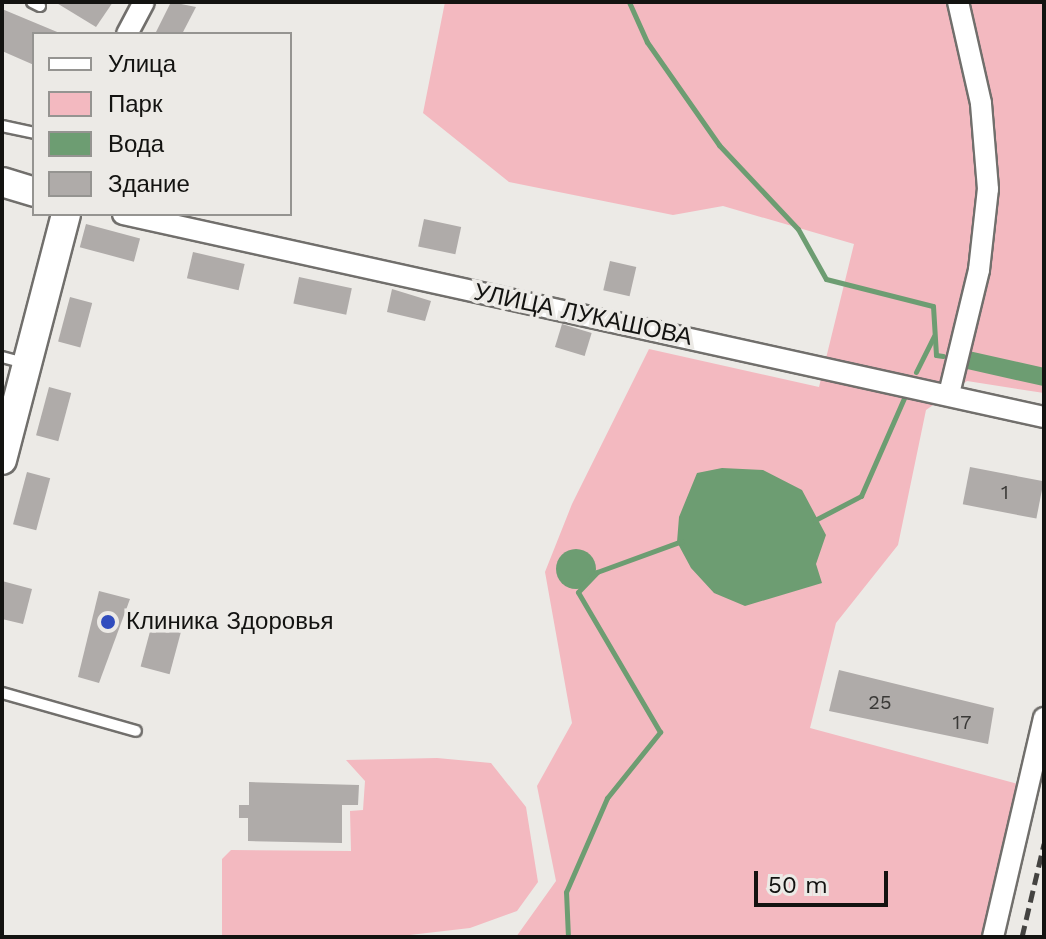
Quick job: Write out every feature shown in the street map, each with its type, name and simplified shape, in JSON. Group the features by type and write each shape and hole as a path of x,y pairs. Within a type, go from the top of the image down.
{"main road":[{"path":"2,182 32,191"},
{"path":"2,460 14,360 65,216"}],"street":[{"path":"128,32 144,2"},
{"path":"949,394 979,270 988,189 981,103 958,2"},
{"name":"УЛИЦА ЛУКАШОВА","path":"132,216 1044,417"},
{"path":"993,937 1044,718"}],"lane":[{"path":"2,126 32,133"},
{"path":"2,693 136,731"}],"green space":[{"path":"445,2 1044,2 1044,393 967,381 926,410 898,545 836,623 810,728 1018,784 982,937 516,937 556,881 537,786 572,723 545,572 572,504 649,349 819,387 854,244 723,206 673,215 509,182 423,113"},
{"path":"437,758 491,763 526,807 538,882 517,911 470,928 401,936 222,935 222,859 231,850 351,851 350,811 363,810 365,781 346,760"}],"water":[{"path":"722,468 763,470 802,490 826,535 816,564 822,583 745,606 714,593 691,568 677,542 679,517 697,473"},
{"path":"576,549 590,555 596,569 590,583 576,589 562,583 556,569 562,555"}],"building":[{"path":"55,2 113,2 96,27"},
{"path":"171,2 196,7 183,32 156,32"},
{"path":"2,9 57,32 32,32 32,64 2,51"},
{"path":"424,219 461,227 455,254 418,246"},
{"path":"86,224 140,238 134,262 80,247"},
{"path":"193,252 245,264 239,290 187,278"},
{"path":"610,261 636,267 630,296 603,290"},
{"path":"299,277 352,288 346,315 293,303"},
{"path":"392,289 431,301 425,321 387,312"},
{"path":"70,297 92,303 80,347 58,341"},
{"path":"562,324 592,333 585,356 555,347"},
{"path":"49,387 71,393 58,441 36,435"},
{"path":"970,467 1044,481 1036,519 963,504"},
{"path":"27,472 50,478 36,530 13,524"},
{"path":"2,581 32,589 23,624 2,619"},
{"name":"Клиника Здоровья","path":"99,591 130,599 99,683 78,677"},
{"path":"152,624 181,632 170,674 141,667"},
{"path":"839,670 994,708 988,744 829,711"},
{"path":"249,782 359,785 358,805 342,805 342,843 248,841 248,818 239,818 239,805 249,805"}],"waterway":[{"path":"629,2 647,42 719,145 798,229 826,279 933,306 936,355 943,356"},
{"path":"916,372 934,336"},
{"path":"968,360 1044,377"},
{"path":"815,520 861,496 905,396"},
{"path":"568,937 566,892 607,798 660,732 578,592 597,572 682,541"}],"railway":[{"path":"1022,937 1044,844"}],"place":[{"name":"Клиника Здоровья","path":"108,622"}]}
